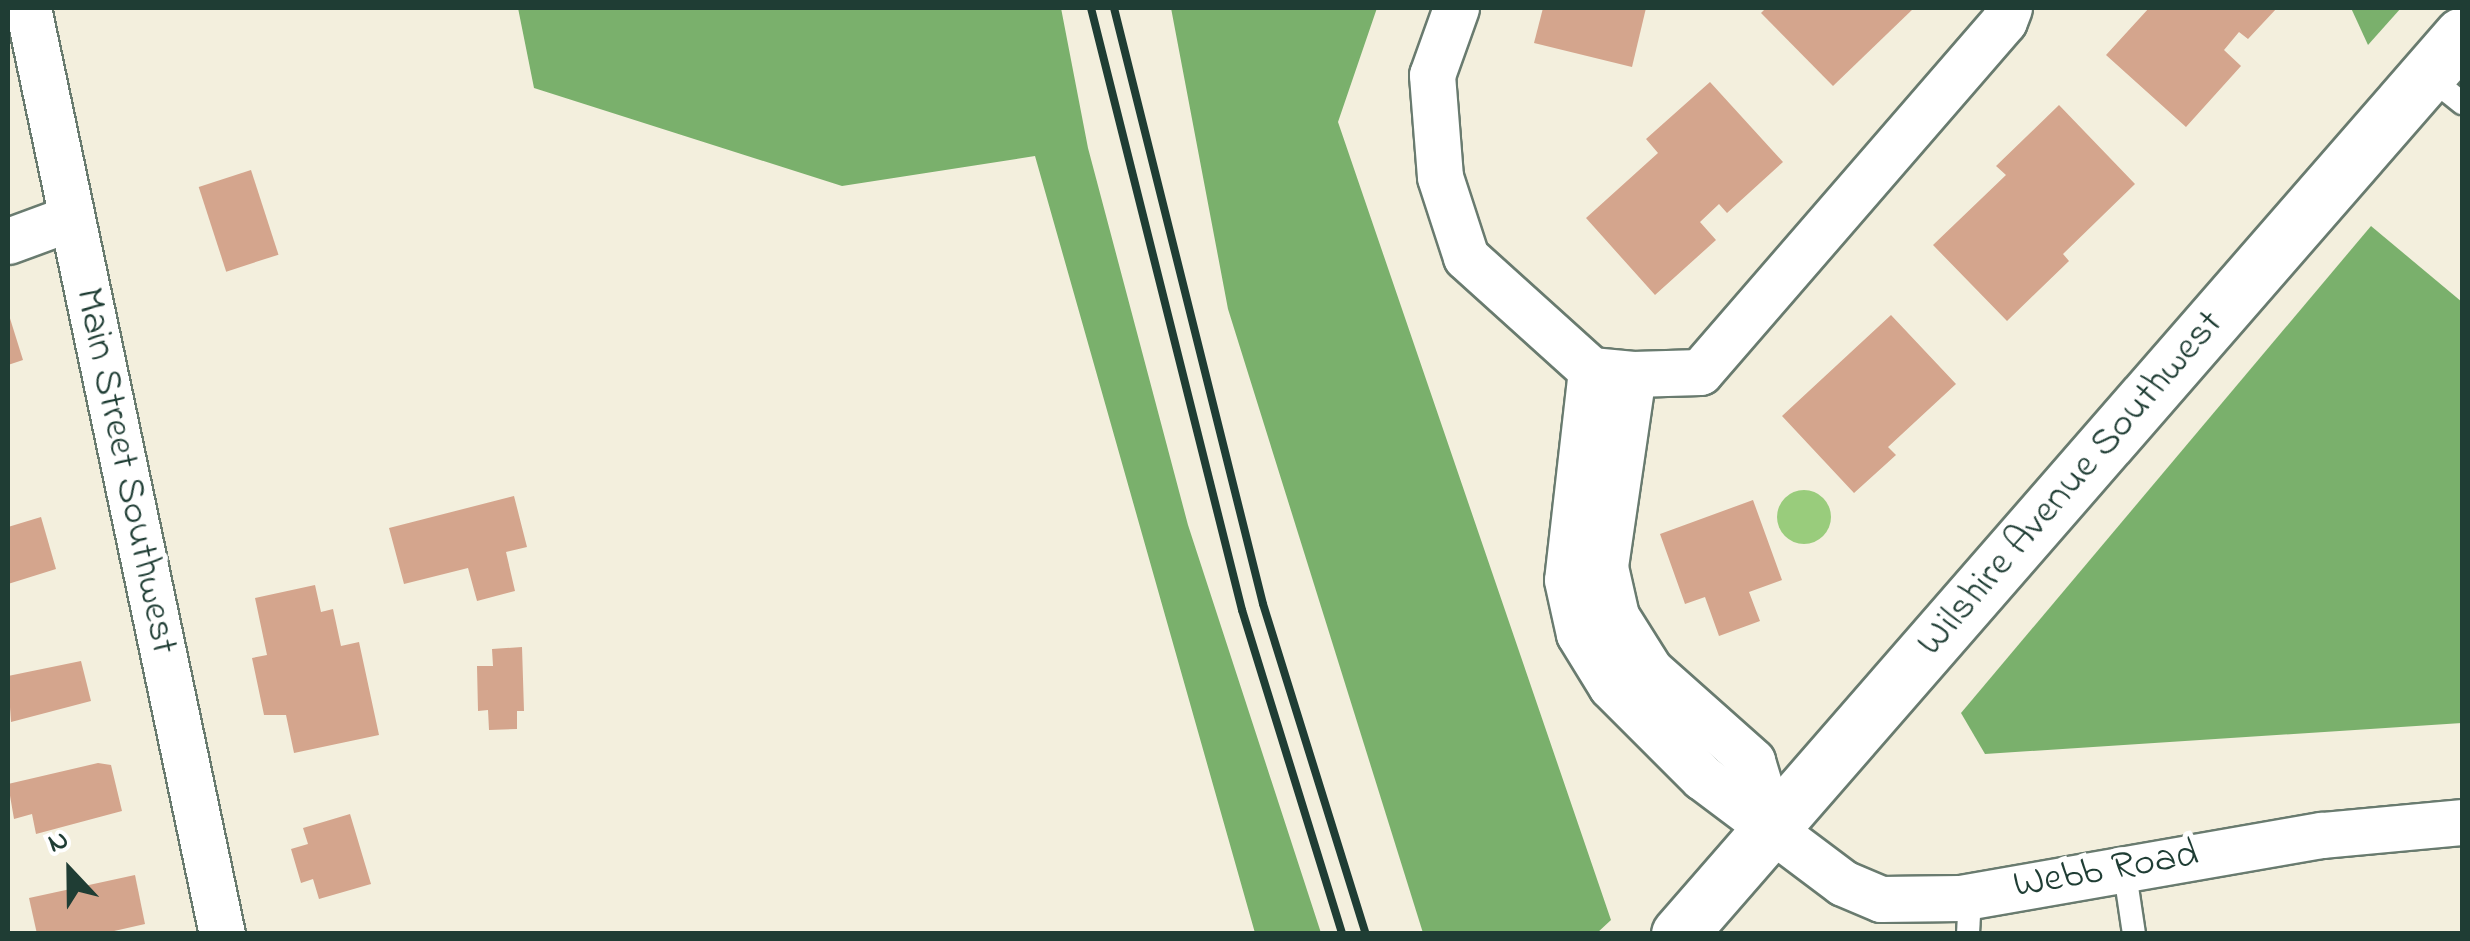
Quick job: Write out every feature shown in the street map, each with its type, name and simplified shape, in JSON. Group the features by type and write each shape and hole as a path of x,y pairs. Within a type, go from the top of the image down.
{"street":[{"name":"Main Street Southwest","path":"28,8 222,934"},
{"path":"1456,8 1432,76 1440,177 1466,256 1612,372 1700,372 2004,21 2009,8"},
{"name":"Wilshire Avenue Southwest","path":"1678,934 2445,89 2462,34"},
{"path":"8,242 71,218"},
{"name":"Webb Road","path":"1612,372 1567,580 1579,634 1611,686 1702,777 1844,883 1881,900 1969,915 2124,867 2322,835 2462,822"}],"lane":[{"path":"2124,867 2134,934"}],"green space":[{"path":"518,8 1061,8 1088,148 1188,525 1321,933 1255,933 1035,156 842,186 534,88"},
{"path":"1171,8 1377,8 1338,122 1611,920 1597,933 1423,933 1228,309"},
{"path":"2351,8 2401,8 2368,45"},
{"path":"2371,226 2462,302 2462,723 1985,754 1961,713"},
{"path":"1804,490 1823,498 1831,517 1823,536 1804,544 1785,536 1777,517 1785,498"}],"building":[{"path":"1543,8 1646,8 1632,67 1534,43"},
{"path":"1766,8 1914,8 1833,86 1761,13"},
{"path":"2149,8 2277,8 2248,39 2239,32 2224,50 2241,66 2186,127 2106,55"},
{"path":"1710,82 1783,162 1727,213 1719,204 1700,222 1716,240 1655,295 1586,218 1658,153 1646,139"},
{"path":"2059,105 2135,184 2063,254 2069,261 2007,321 1933,245 2006,175 1996,166"},
{"path":"251,170 279,255 226,272 199,187"},
{"path":"8,312 23,360 8,365"},
{"path":"1891,315 1956,384 1888,447 1896,455 1854,493 1782,416"},
{"path":"514,496 527,547 506,552 515,591 477,601 468,568 404,584 389,528"},
{"path":"1753,500 1782,580 1749,592 1760,621 1719,636 1705,597 1685,604 1660,534"},
{"path":"41,517 56,569 8,584 8,527"},
{"path":"315,585 321,612 333,609 341,646 359,642 379,735 294,753 286,715 264,715 252,658 267,655 255,598"},
{"path":"522,647 524,711 517,711 517,729 489,730 488,710 478,711 477,666 493,666 492,649"},
{"path":"81,661 91,701 11,722 8,676"},
{"path":"98,763 111,765 122,811 36,834 32,814 14,819 8,784"},
{"path":"350,814 371,884 319,899 313,879 301,883 291,849 308,844 303,828"},
{"path":"135,875 145,924 101,934 37,934 29,898"}],"railway":[{"path":"1091,8 1242,610 1342,934"},
{"path":"1114,8 1263,604 1366,934"}]}
